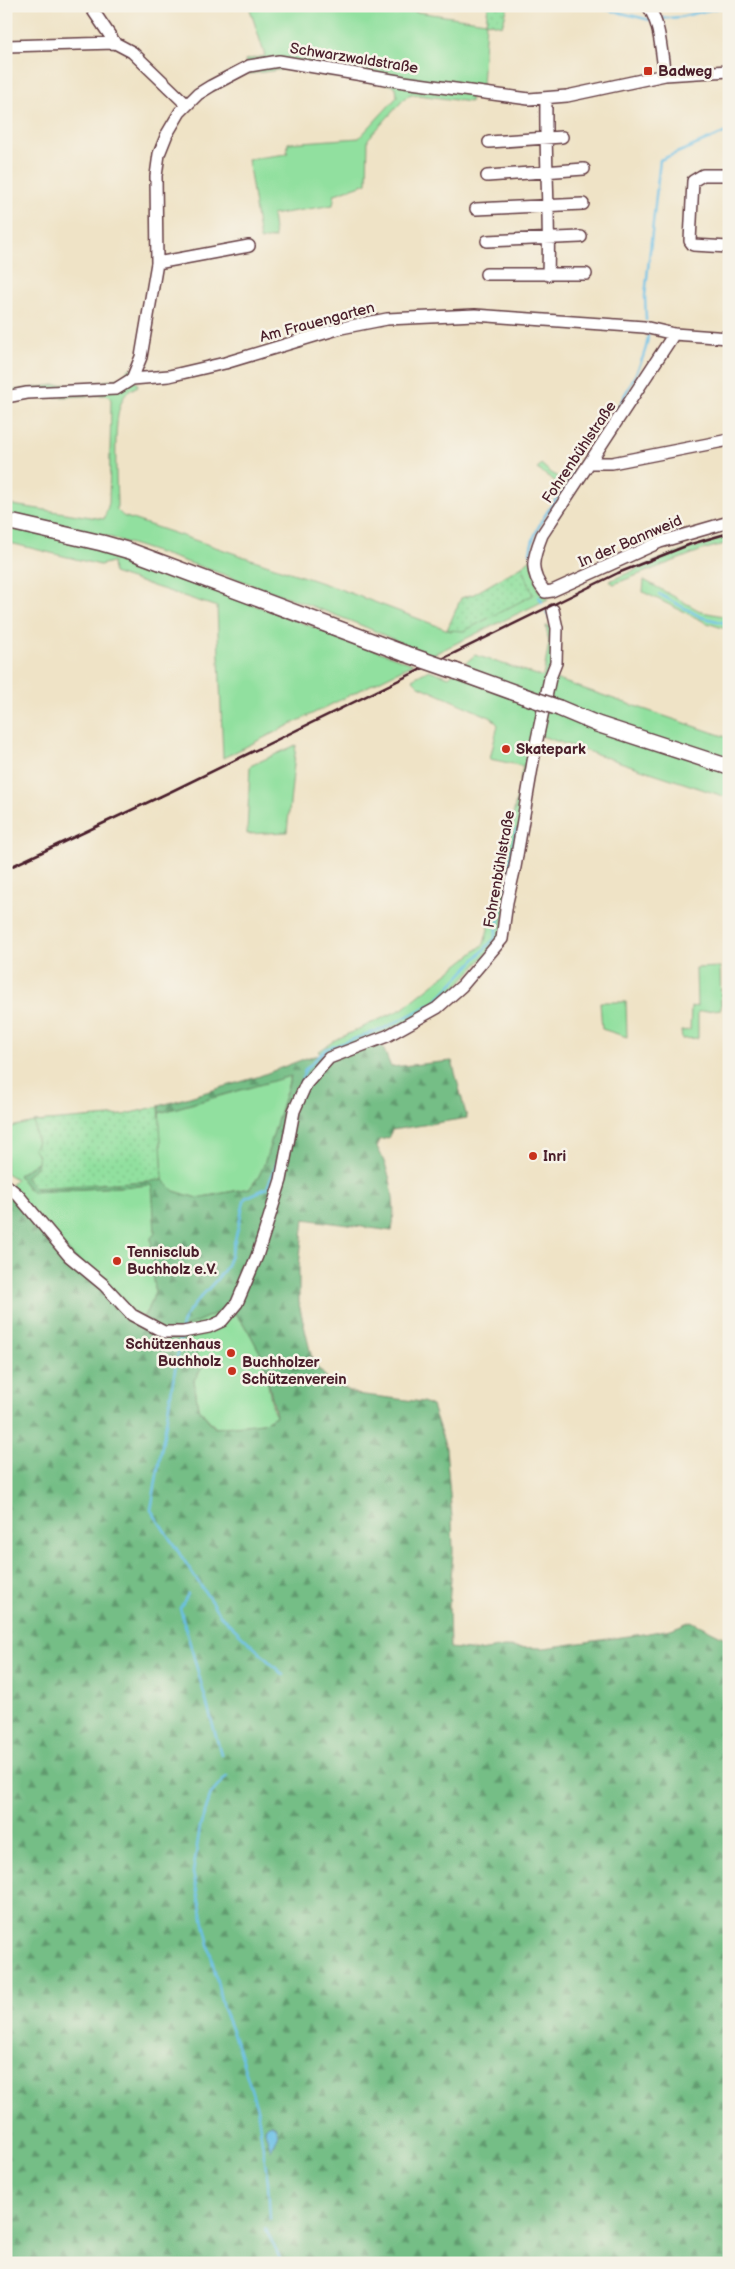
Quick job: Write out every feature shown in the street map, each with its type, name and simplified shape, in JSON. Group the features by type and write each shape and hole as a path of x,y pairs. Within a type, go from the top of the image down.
{"main road":[{"path":"6,521 102,542 130,551 606,727 729,767"}],"street":[{"path":"90,6 115,43 132,52 187,105"},
{"path":"648,6 654,19 665,75"},
{"path":"6,46 115,43"},
{"name":"Schwarzwaldstraße","path":"132,379 141,357 157,263 156,176 159,154 167,134 187,105 211,86 249,66 279,61 404,82 529,99 546,99 665,75 729,71"},
{"path":"546,99 545,137 549,206 548,275"},
{"path":"488,142 562,137"},
{"path":"487,176 584,169"},
{"path":"729,175 703,175 693,181 690,241 693,245 729,247"},
{"path":"476,209 582,204"},
{"path":"487,241 581,237"},
{"path":"157,263 249,246"},
{"path":"486,274 586,274"},
{"name":"Am Frauengarten","path":"132,379 169,376 225,363 341,328 387,319 475,315 647,328 674,334 729,338"},
{"name":"Fohrenbühlstraße","path":"545,592 539,584 534,571 533,556 542,535 674,334"},
{"path":"6,397 27,393 116,389 132,379"},
{"path":"591,463 612,463 729,440"},
{"name":"In der Bannweid","path":"545,592 552,591 660,542 729,522"},
{"name":"Fohrenbühlstraße","path":"6,1185 18,1195 69,1256 104,1285 132,1314 164,1332 181,1332 222,1321 237,1302 257,1256 281,1180 294,1111 306,1084 329,1058 387,1036 437,1008 462,986 502,939 506,902 515,867 536,744 550,678 556,663 558,628 553,610"}],"green space":[{"path":"249,6 376,6 486,22 482,86 473,84 470,102 411,94 405,98 368,139 367,183 335,194 333,205 272,215 275,238 260,240 248,159 287,154 288,143 359,138 397,97 396,87 391,85 286,69 249,74 245,60 265,56"},
{"path":"488,6 508,6 502,26 486,22"},
{"path":"131,367 138,386 128,392 122,401 119,410 116,438 117,510 123,516 337,588 451,631 533,595 522,566 531,559 538,590 548,599 432,655 295,600 200,566 103,535 101,548 413,664 223,758 217,607 113,573 112,562 100,565 6,542 6,504 104,519 109,503 111,400 109,396 105,395 17,399 6,391 105,381 120,378"},
{"path":"541,464 570,484 567,489 537,469"},
{"path":"729,536 729,543 705,549 614,584 609,581 668,556"},
{"path":"522,566 533,595 464,631 447,630 461,598 474,594"},
{"path":"644,580 702,612 729,617 729,630 707,623 643,592"},
{"path":"546,626 556,627 555,679 729,738 729,798 538,735 500,939 437,1008 329,1058 324,1053 318,1052 335,1040 402,1009 484,944 496,900 523,766 490,759 498,725 492,718 419,686 412,679 429,670 449,677 475,655 543,677 549,643"},
{"path":"296,745 287,832 247,834 250,766"},
{"path":"720,967 721,1009 698,1012 698,1038 682,1039 681,1031 690,1030 691,1007 697,1006 696,968"},
{"path":"600,1002 626,1002 627,1037 602,1029"},
{"path":"379,1038 391,1067 452,1061 467,1118 392,1130 388,1138 380,1140 377,1147 386,1167 392,1188 394,1209 392,1231 304,1219 299,1267 299,1304 313,1363 330,1381 356,1394 423,1402 432,1406 446,1448 452,1518 453,1551 449,1606 450,1648 479,1651 504,1647 544,1648 671,1629 691,1621 729,1640 729,2263 6,2263 6,1191 141,1321 151,1304 155,1291 151,1238 155,1233 152,1185 31,1192 18,1175 39,1161 35,1188 163,1180 174,1191 197,1198 250,1188 264,1165 291,1076 159,1113 159,1106 257,1077 309,1057 322,1055 329,1058","holes":["232,1309 249,1332 263,1358 276,1416 263,1423 215,1428 198,1408 194,1380 202,1368 194,1348 185,1339 187,1326 223,1310"]},
{"path":"291,1075 264,1165 250,1188 197,1198 174,1191 163,1180 159,1113"},
{"path":"159,1106 163,1180 35,1188 25,1177 35,1168 38,1161 33,1148 37,1145 34,1122 123,1115"},
{"name":"Tennisclub Buchholz e.V.","path":"34,1122 39,1161 18,1175 31,1192 153,1185 155,1234 151,1238 155,1291 151,1304 143,1317 134,1313 57,1240 10,1186 16,1179 6,1173 6,1128"},
{"name":"Buchholzer Schützenverein","path":"231,1309 249,1332 263,1358 273,1410 276,1416 263,1423 216,1428 198,1408 194,1380 197,1374 190,1343 185,1339 187,1326 223,1310"}],"water":[{"path":"270,2124 275,2126 278,2133 271,2151 264,2127"}],"waterway":[{"path":"593,6 650,20"},
{"path":"658,19 680,17 726,6"},
{"path":"646,320 645,296 660,160 729,131"},
{"path":"568,482 603,432 628,389 638,369 648,335"},
{"path":"530,553 539,527 565,487"},
{"path":"659,594 701,617 729,624"},
{"path":"539,597 542,602"},
{"path":"546,612 550,618"},
{"path":"504,890 516,830"},
{"path":"301,1083 305,1070 326,1049 385,1028 435,1002 495,938 501,907"},
{"path":"181,1330 187,1314 226,1267 245,1198 267,1188 280,1156"},
{"path":"181,1335 151,1510 220,1615 283,1675"},
{"path":"188,1594 180,1608 221,1754"},
{"path":"227,1776 211,1794 200,1827 193,1873 223,2009 236,2041 257,2108 268,2182 270,2219"},
{"path":"266,2229 282,2263"}],"railway":[{"path":"6,869 172,791 618,573 691,544 729,533"}],"place":[{"name":"Badweg","path":"648,71"},
{"name":"Skatepark","path":"506,749"},
{"name":"Inri","path":"533,1156"},
{"name":"Tennisclub Buchholz e.V.","path":"117,1261"},
{"name":"Schützenhaus Buchholz","path":"231,1353"},
{"name":"Buchholzer Schützenverein","path":"232,1371"}]}
